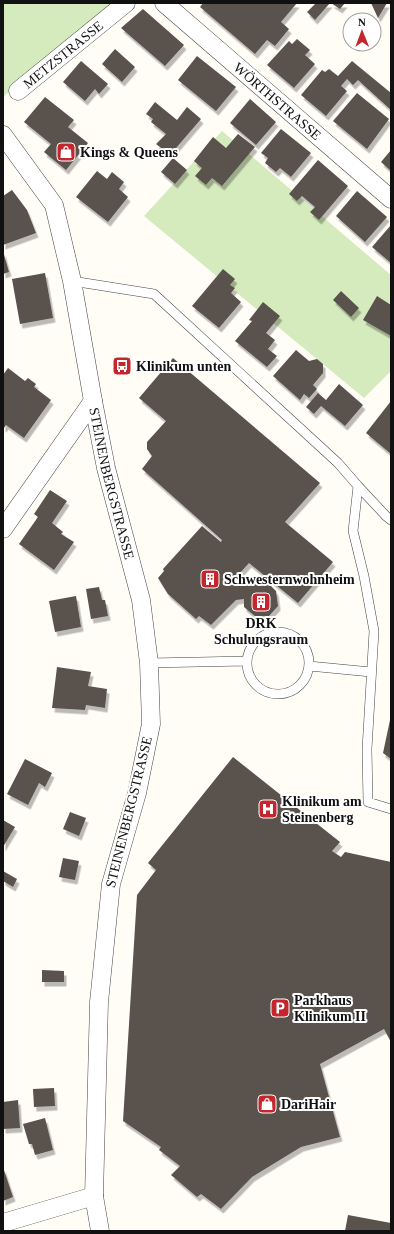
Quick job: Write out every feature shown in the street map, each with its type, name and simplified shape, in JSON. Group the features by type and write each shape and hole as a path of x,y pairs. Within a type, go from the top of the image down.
{"street":[{"name":"METZSTRASSE","path":"18,91 126,3"},
{"name":"WÖRTHSTRASSE","path":"164,3 391,199"},
{"name":"STEINENBERGSTRASSE","path":"3,134 54,205 72,281 106,468 141,600 149,663 151,724 136,793 110,884 99,1002 94,1196 100,1231"},
{"path":"3,529 93,401"},
{"path":"3,1223 94,1196"}],"lane":[{"path":"72,281 154,294 338,463 391,520"},
{"path":"358,486 353,531 364,576 374,631 367,749 368,802 391,809"},
{"path":"276,632 290,635 302,644 306,652 309,666 305,678 296,689 278,695 261,690 251,679 247,667 247,661 249,650 257,640 266,634 276,632"},
{"path":"149,663 247,661"},
{"path":"309,666 371,672"}],"green space":[{"path":"3,3 117,3 3,97"},
{"path":"222,131 391,275 391,371 364,398 144,216"}],"building":[{"path":"203,3 297,3 281,22 289,29 275,46 267,40 255,54 200,7"},
{"path":"316,3 330,3 315,20 307,12"},
{"path":"331,3 345,3 340,9"},
{"path":"371,3 387,3 382,12 375,12"},
{"path":"143,9 184,45 165,66 121,28"},
{"path":"297,39 310,50 305,55 315,64 294,88 267,65 289,41 292,44"},
{"path":"115,49 135,67 122,82 102,64"},
{"path":"197,56 236,87 216,111 178,80"},
{"path":"81,61 108,84 99,94 95,89 85,101 63,82"},
{"path":"352,61 391,93 391,110 358,80 353,85 347,79 341,86 347,91 326,116 301,95 322,70 325,72 329,69 338,76"},
{"path":"357,93 389,119 367,149 333,121"},
{"path":"45,97 74,120 68,127 88,143 66,170 44,152 51,144 24,122"},
{"path":"250,99 276,122 256,145 230,123"},
{"path":"155,102 177,120 187,107 201,119 170,155 156,144 166,134 151,122 153,119 146,114"},
{"path":"281,129 311,153 291,177 280,168 276,172 265,163 268,158 261,153"},
{"path":"238,134 255,147 222,186 212,178 206,185 195,176 202,168 194,161 213,137 226,148"},
{"path":"391,150 391,171 381,162"},
{"path":"173,158 187,170 175,184 161,172"},
{"path":"318,160 348,186 319,220 310,212 315,207 302,196 297,201 289,194"},
{"path":"97,171 107,179 112,172 124,182 119,189 128,197 108,222 76,197"},
{"path":"12,190 27,210 36,233 3,245 3,196"},
{"path":"357,191 387,217 365,242 336,216"},
{"path":"391,225 391,263 372,247"},
{"path":"3,251 9,272 3,274"},
{"path":"223,269 235,279 230,285 235,288 231,293 241,302 219,328 192,306"},
{"path":"45,273 53,318 20,324 12,279"},
{"path":"341,291 359,308 351,317 333,300"},
{"path":"377,296 391,305 391,336 363,320"},
{"path":"263,302 280,316 266,333 275,340 268,349 277,356 267,367 235,341 252,321 249,320"},
{"path":"296,350 309,361 317,359 323,364 323,373 313,385 317,389 309,398 304,394 300,400 273,376"},
{"path":"173,358 320,483 285,522 333,562 298,603 249,563 239,574 252,584 267,582 276,591 278,606 269,616 256,617 244,607 244,599 236,600 211,625 199,616 196,619 168,594 158,578 164,571 163,569 202,526 221,542 222,540 142,469 152,456 147,449 147,442 166,421 139,398"},
{"path":"8,368 25,381 28,378 36,384 34,387 51,400 24,438 6,425 4,428 3,427 3,375"},
{"path":"339,384 363,405 345,426 321,406 314,414 306,407 318,393 326,400"},
{"path":"391,401 391,454 366,433"},
{"path":"50,490 67,501 52,523 63,532 61,534 74,542 54,570 19,544 38,517 34,514"},
{"path":"99,587 102,600 105,600 108,616 91,619 86,589"},
{"path":"76,596 81,627 55,632 49,601"},
{"path":"57,667 91,672 88,686 107,689 105,708 86,705 85,710 52,708"},
{"path":"391,720 391,759 383,753"},
{"path":"233,757 340,842 332,851 341,857 345,852 391,862 391,1042 384,1029 320,1064 340,1137 301,1147 252,1177 221,1209 201,1194 197,1197 171,1175 180,1166 159,1150 161,1147 123,1121 137,895 156,870 148,863"},
{"path":"25,759 52,773 45,787 39,783 28,805 7,794"},
{"path":"70,812 86,818 79,836 63,829"},
{"path":"3,820 15,827 3,847"},
{"path":"63,858 79,861 75,880 59,877"},
{"path":"3,871 17,879 13,887 3,881"},
{"path":"42,970 64,971 64,982 42,982"},
{"path":"54,1088 55,1106 34,1107 33,1089"},
{"path":"18,1100 20,1128 3,1129 3,1102"},
{"path":"45,1118 53,1150 35,1155 32,1144 29,1144 23,1124"},
{"path":"3,1167 13,1197 3,1201"},
{"path":"348,1215 391,1223 391,1231 345,1231"}],"place":[{"name":"Kings & Queens","path":"66,152"},
{"name":"Klinikum unten","path":"122,366"},
{"name":"Schwesternwohnheim","path":"210,579"},
{"name":"DRK Schulungsraum","path":"261,602"},
{"name":"Klinikum am Steinenberg","path":"268,809"},
{"name":"Parkhaus Klinikum II","path":"280,1008"},
{"name":"DariHair","path":"267,1104"}]}
